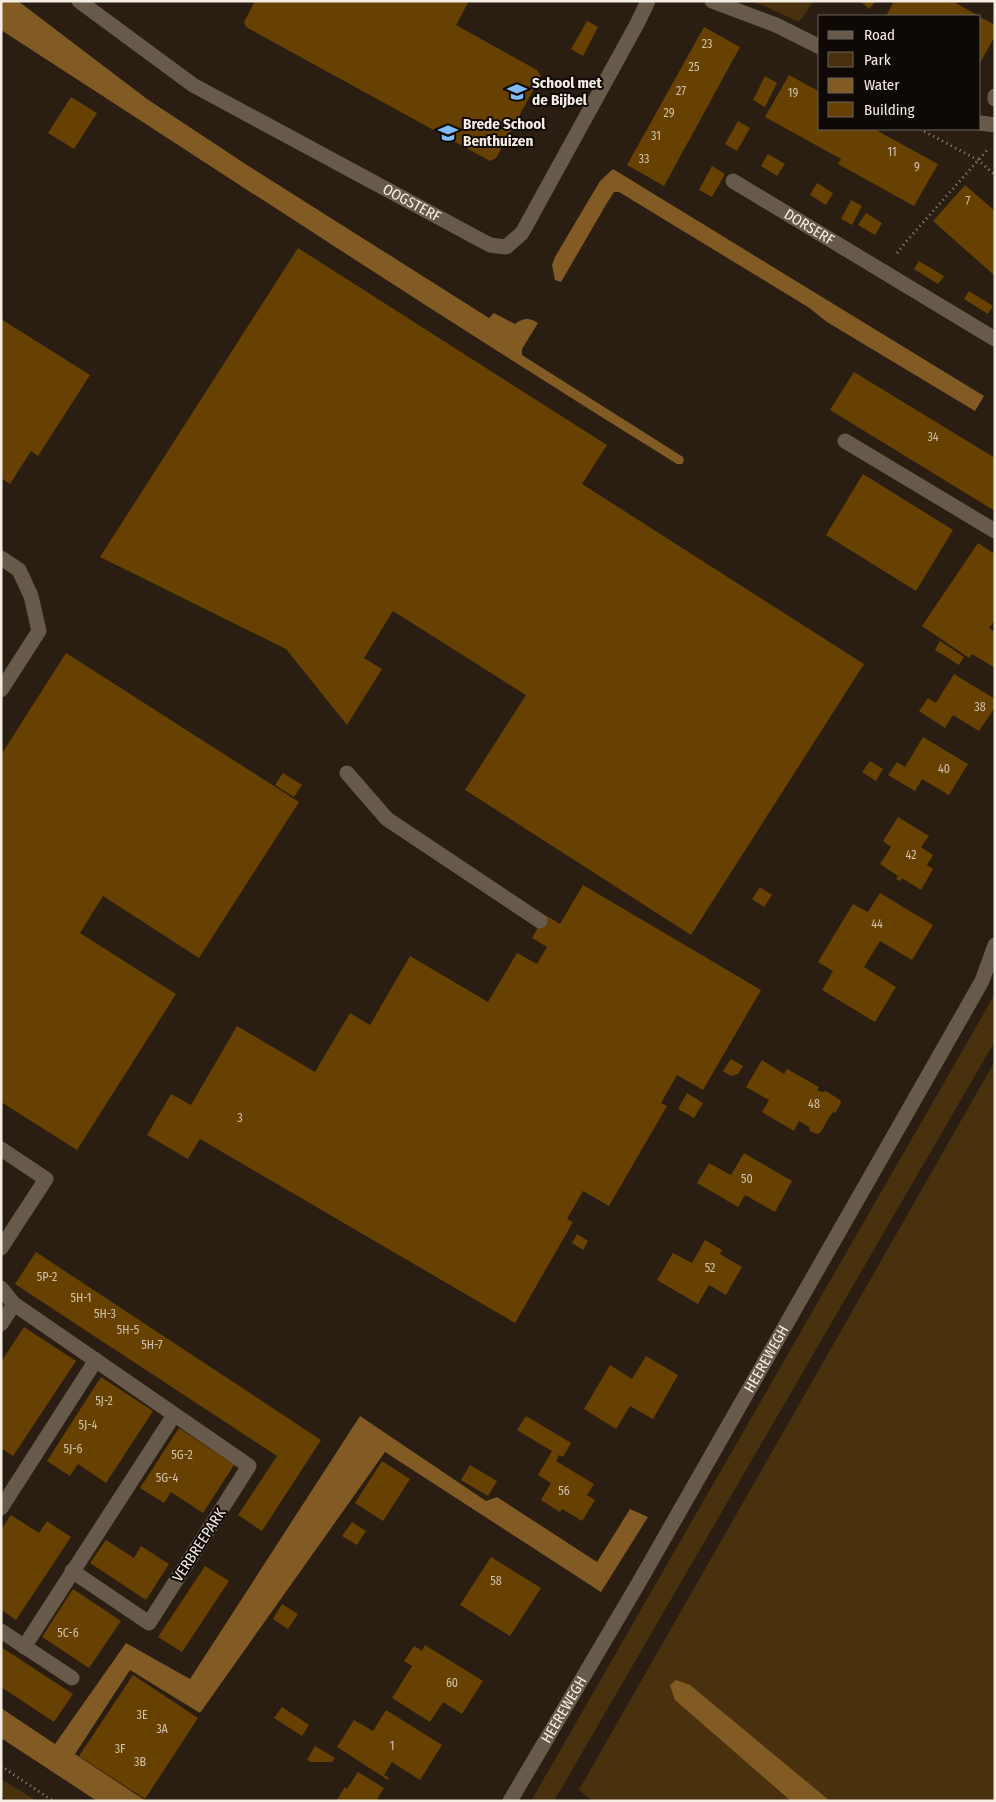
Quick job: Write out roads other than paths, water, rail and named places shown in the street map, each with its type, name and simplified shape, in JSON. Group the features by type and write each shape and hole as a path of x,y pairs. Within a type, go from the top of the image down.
{"street":[{"name":"OOGSTERF","path":"79,1 193,85 490,245 506,247 522,233 648,1"},
{"path":"712,1 776,25 818,46"},
{"path":"981,123 995,125"},
{"name":"DORSERF","path":"733,181 995,339"},
{"path":"845,441 995,531"},
{"path":"1,558 19,570 31,596 39,631 1,690"},
{"path":"347,773 387,819 540,921"},
{"name":"HEEREWEGH","path":"510,1801 642,1576 982,982 995,945"},
{"path":"1,1149 46,1179 1,1248"},
{"name":"VERBREEPARK","path":"1,1288 14,1304 250,1466 149,1623 72,1571"},
{"path":"1,1324 14,1304"},
{"path":"1,1508 96,1360"},
{"path":"24,1647 174,1415"},
{"path":"1,1632 72,1678"}],"water":[{"path":"1,1 18,1 147,99 247,165 489,318 494,313 515,324 526,319 538,323 522,349 522,355 683,457 684,461 682,464 677,464 507,357 1,30"},
{"path":"613,169 984,396 975,411 827,322 808,307 619,192 614,192 561,282 555,280 552,265 555,257 600,181"},
{"path":"360,1416 486,1501 497,1497 597,1562 630,1509 648,1517 601,1592 385,1452 200,1713 130,1670 75,1754 146,1801 97,1801 1,1738 1,1708 55,1744 126,1643 190,1679"},
{"path":"676,1680 690,1685 830,1801 791,1801 675,1700 670,1685"}],"place":[{"name":"School met de Bijbel","path":"517,92"},
{"name":"Brede School Benthuizen","path":"448,133"}]}
